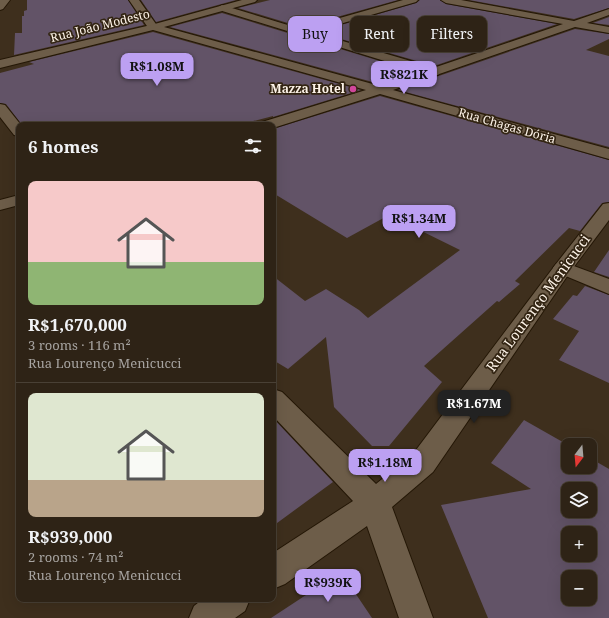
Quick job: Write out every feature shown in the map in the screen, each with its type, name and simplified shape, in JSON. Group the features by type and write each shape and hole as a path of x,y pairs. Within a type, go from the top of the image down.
{"street":[{"path":"0,7 5,0"},
{"path":"134,0 153,27"},
{"name":"Rua João Modesto","path":"0,64 153,27 252,0"},
{"path":"342,20 413,0"},
{"path":"446,0 531,23 576,24 609,30"},
{"path":"222,8 288,28"},
{"path":"276,122 434,72 531,23 576,24 609,12"},
{"name":"Rua Chagas Dória","path":"153,27 609,154"},
{"path":"342,44 434,72"},
{"path":"0,108 16,128"},
{"path":"0,206 16,201"},
{"name":"Rua Lourenço Menicucci","path":"276,570 375,503 423,463 563,268 609,208"},
{"path":"563,268 609,287"},
{"path":"276,402 375,503 416,618"},
{"path":"206,618 230,602"}],"building":[{"path":"27,0 128,0 144,25 14,55 15,33 22,33 22,16 24,16 24,11 27,10"},
{"path":"141,0 236,0 156,22"},
{"path":"270,0 398,0 341,16 288,16 288,23 238,8"},
{"path":"420,0 440,0 446,4 557,24 487,48 487,16 417,16 417,52 475,52 434,66 386,52 409,52 409,16 372,16 416,3"},
{"path":"469,0 609,0 609,8 574,19"},
{"path":"222,13 288,33 288,52 342,52 342,49 416,72 380,84 170,27"},
{"path":"609,17 609,25 593,23"},
{"path":"350,22 350,42 342,39 342,25"},
{"path":"575,29 609,34 609,39 586,50 609,56 609,147 398,90"},
{"path":"153,32 361,90 273,117 250,122 20,122 6,104 0,103 0,73 34,64 29,62"},
{"path":"380,96 609,160 609,202 602,203 580,231 569,228 515,281 520,284 499,302 497,301 424,366 442,382 389,446 372,446 334,407 326,337 288,369 276,362 276,278 305,301 326,289 359,310 368,318 460,250 389,215 347,238 276,195 276,128"},
{"path":"609,250 609,277 594,272"},
{"path":"585,286 609,295 609,383 559,360 579,331 553,319 573,295 577,296"},
{"path":"524,420 561,441 561,474 597,474 597,462 609,469 609,618 488,618 441,505 531,489 491,463"},
{"path":"276,421 333,482 276,524"},
{"path":"341,572 372,618 271,618"}],"place":[{"name":"Mazza Hotel","path":"353,89"}]}
